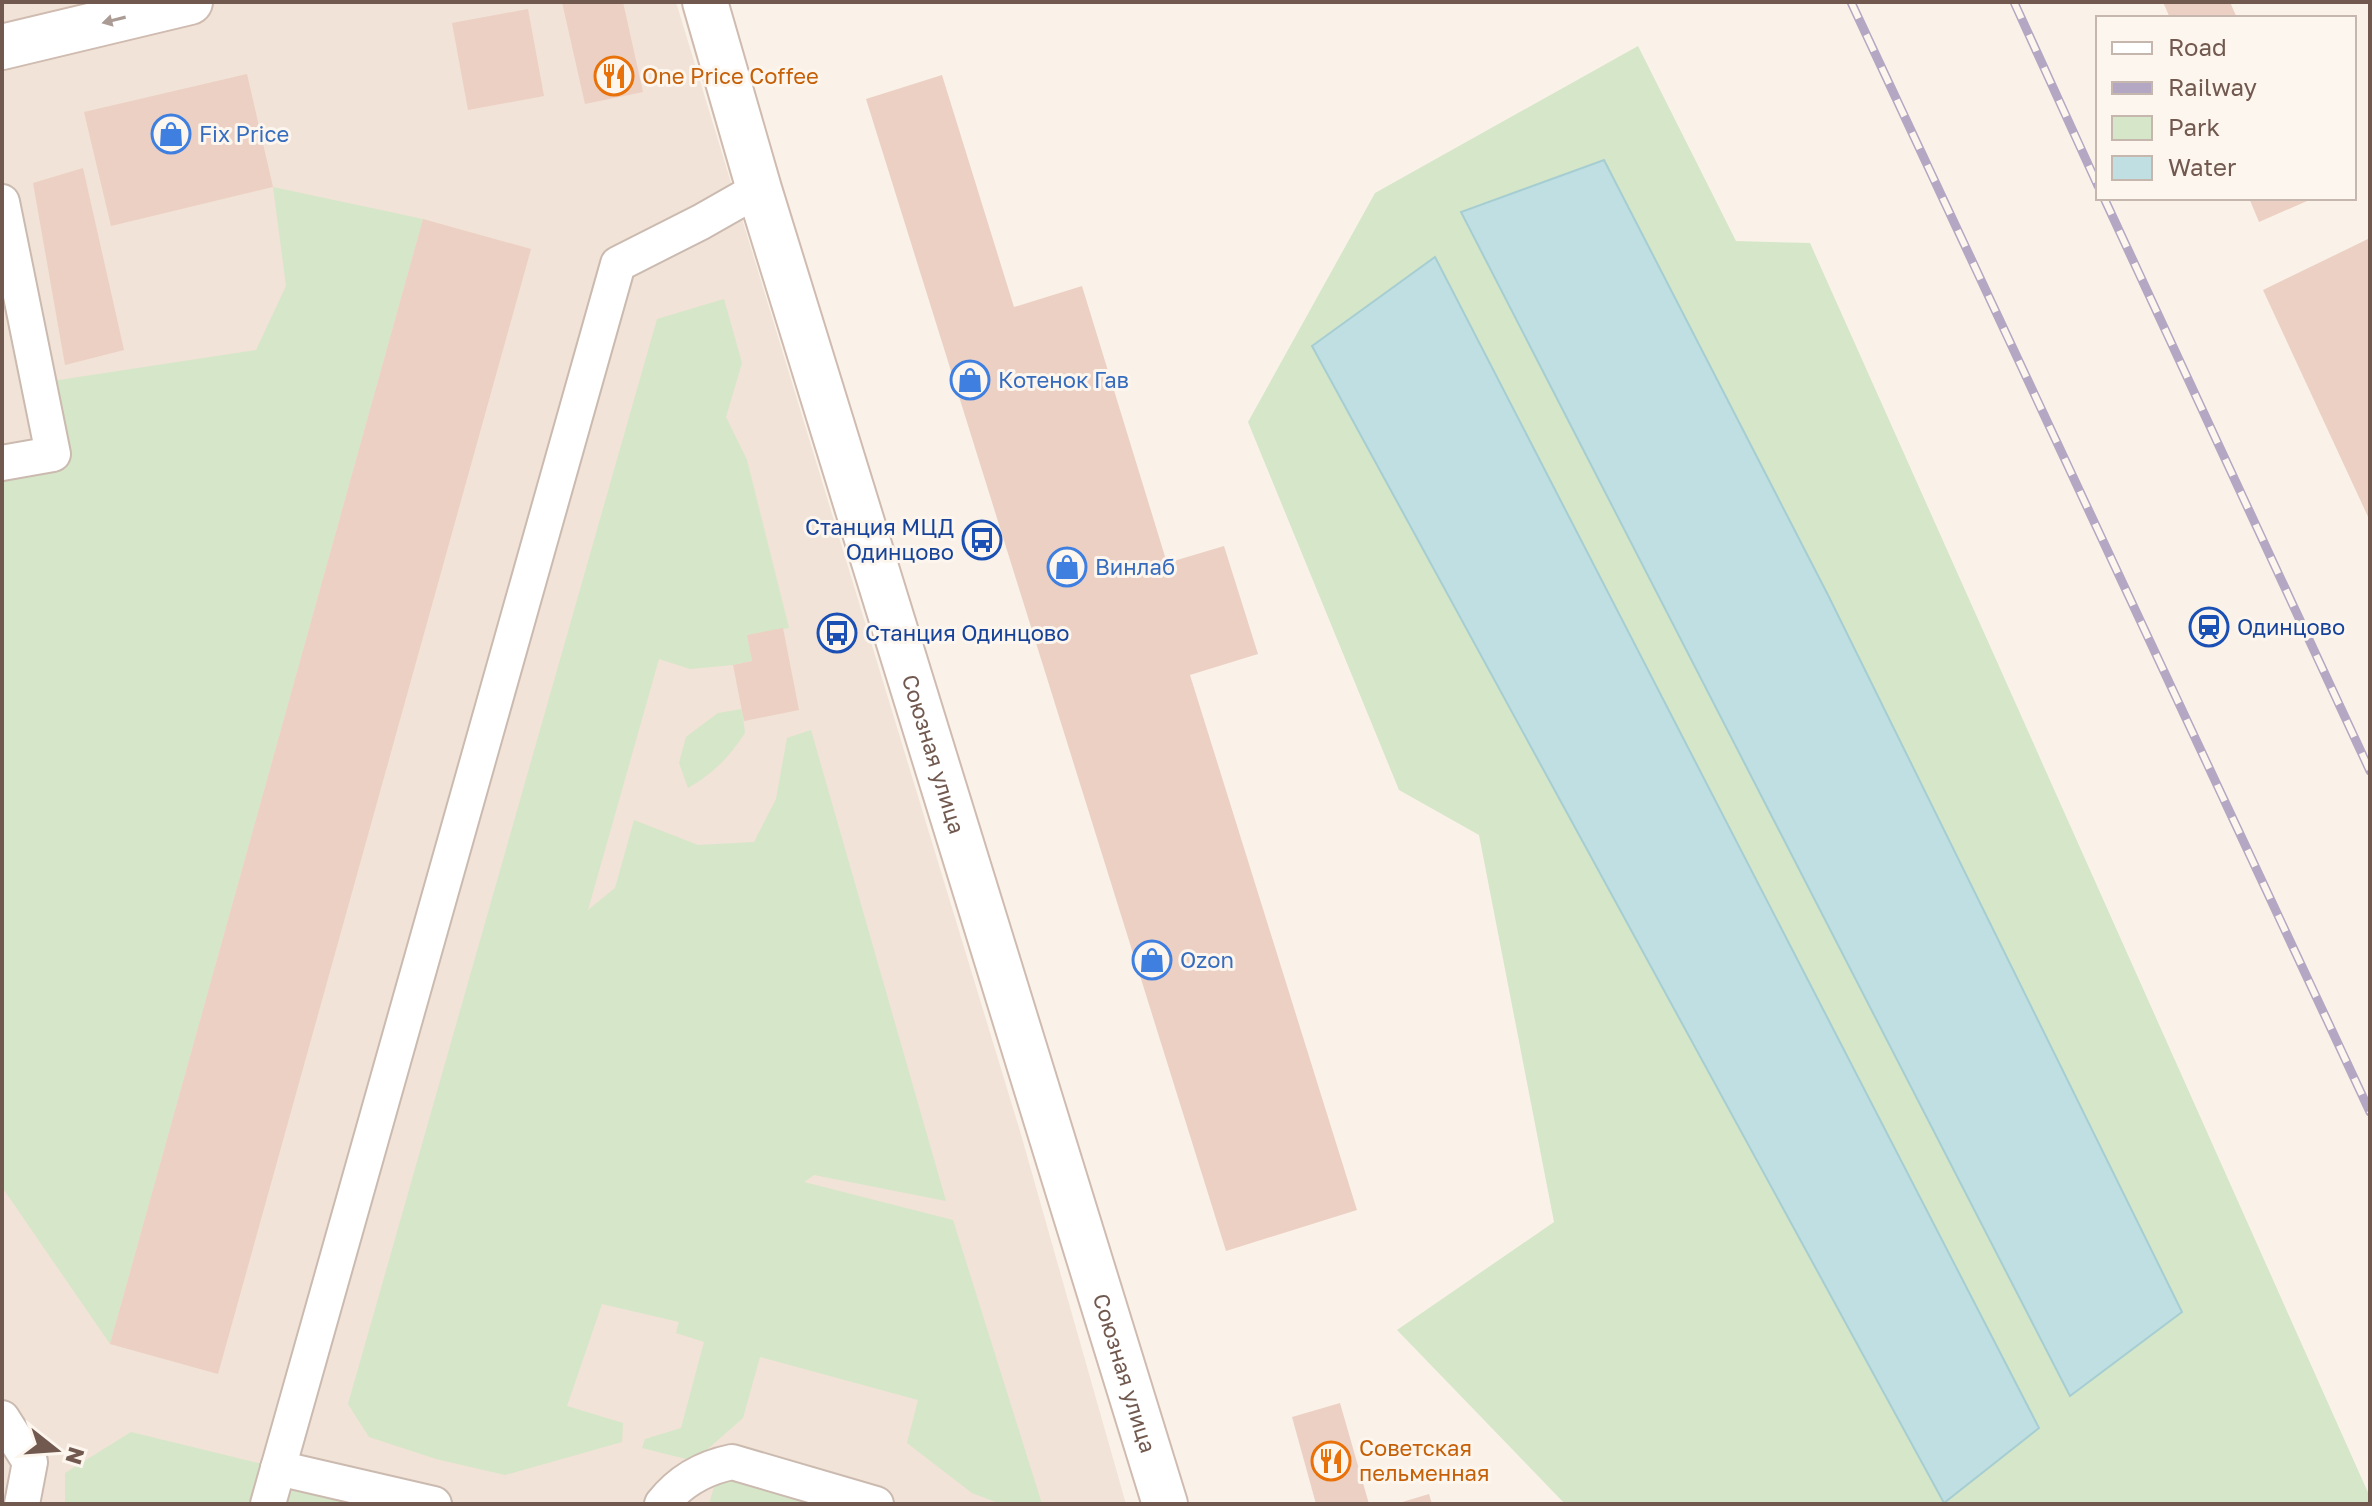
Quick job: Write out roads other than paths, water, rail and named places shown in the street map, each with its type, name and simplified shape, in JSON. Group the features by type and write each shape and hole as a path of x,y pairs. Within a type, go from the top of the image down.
{"street":[{"path":"2,47 190,2"},
{"name":"Союзная улица","path":"705,2 759,189 1165,1504"}],"lane":[{"path":"268,1504 618,264 759,189"},
{"path":"2,202 53,454 2,463"},
{"path":"2,1418 30,1462 22,1504"},
{"path":"662,1504 692,1476 712,1466 732,1462 876,1504"},
{"path":"278,1468 434,1504"}],"water":[{"path":"1604,160 1828,595 2182,1312 2070,1396 1461,212"},
{"path":"1435,257 2039,1428 1944,1503 1312,346"}],"railway":[{"path":"1851,2 2370,1112"},
{"path":"2014,2 2096,182"},
{"path":"2105,200 2370,771"}],"place":[{"name":"One Price Coffee","path":"614,76"},
{"name":"Fix Price","path":"171,134"},
{"name":"Котенок Гав","path":"970,380"},
{"name":"Станция МЦД Одинцово","path":"982,540"},
{"name":"Винлаб","path":"1067,567"},
{"name":"Одинцово","path":"2209,627"},
{"name":"Станция Одинцово","path":"837,633"},
{"name":"Ozon","path":"1152,960"},
{"name":"Советская пельменная","path":"1331,1461"}]}
